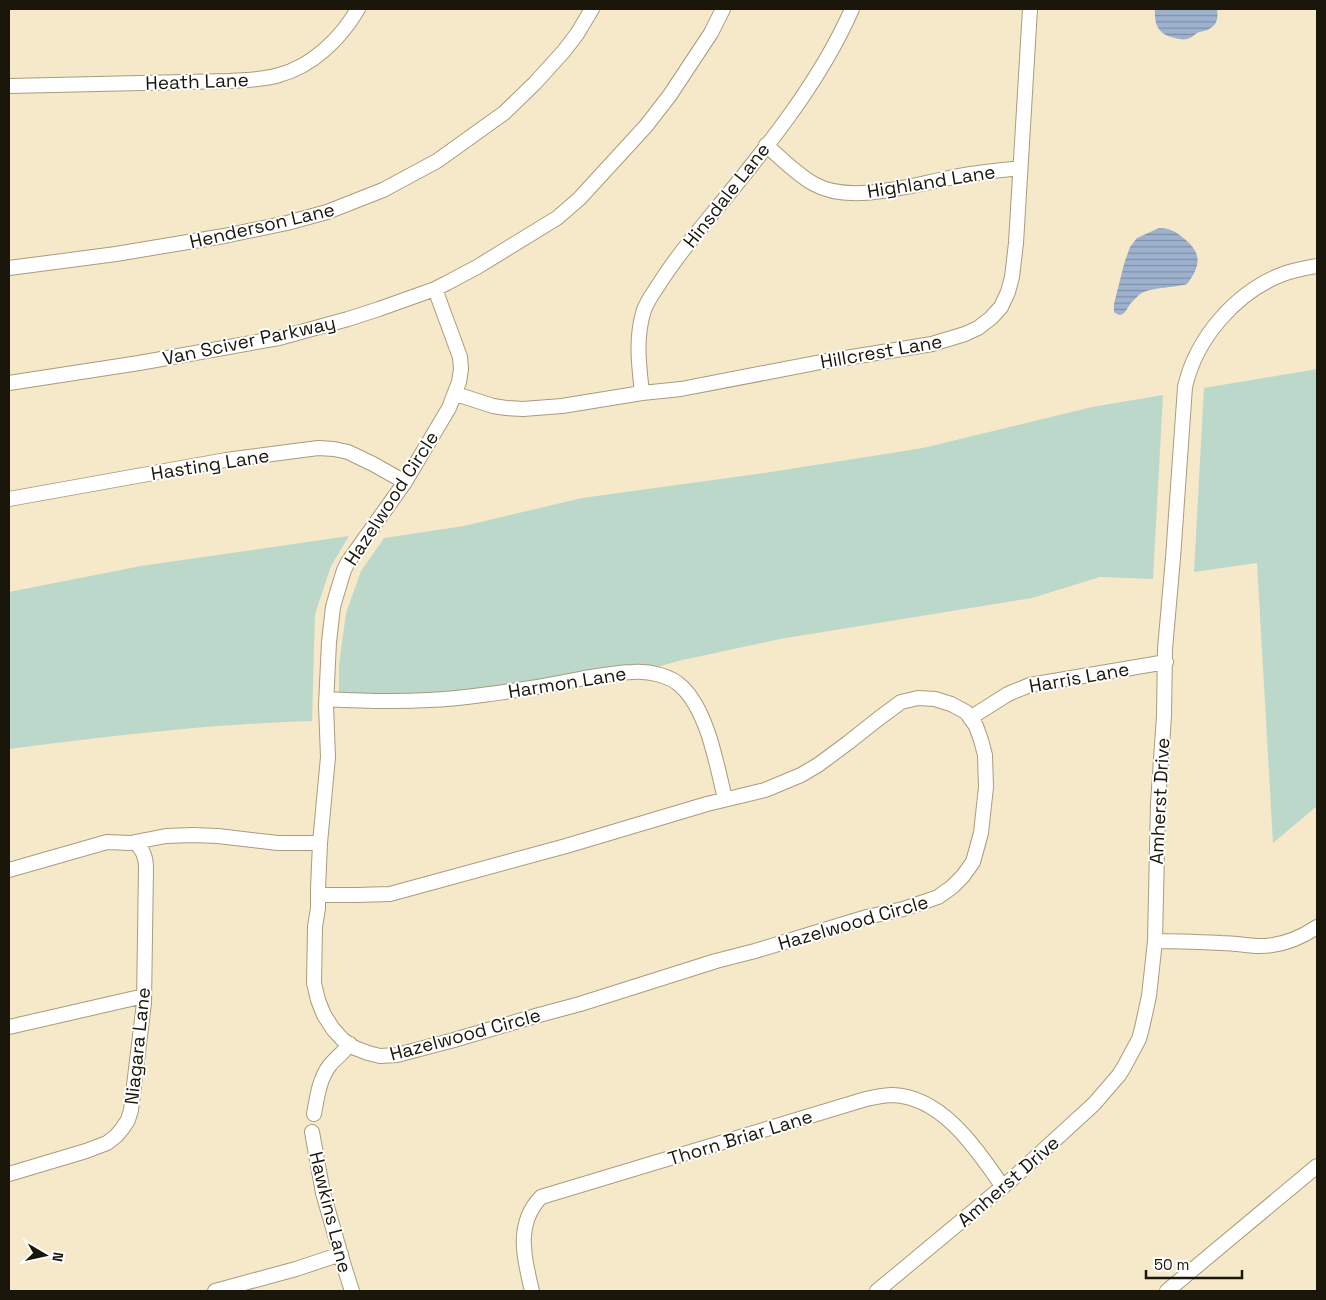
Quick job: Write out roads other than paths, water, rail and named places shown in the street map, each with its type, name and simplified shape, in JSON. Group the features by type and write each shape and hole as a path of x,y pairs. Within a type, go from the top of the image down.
{"street":[{"name":"Heath Lane","path":"9,86 229,81 280,75 295,70 321,53 345,29 358,9"},
{"name":"Henderson Lane","path":"9,268 116,254 224,236 287,223 320,214 383,190 437,161 509,108 564,51 592,9"},
{"name":"Van Sciver Parkway","path":"9,383 139,363 279,338 348,319 435,288 477,267 544,227 579,199 646,126 670,95 706,41 723,9"},
{"name":"Hinsdale Lane","path":"642,393 638,351 639,333 651,294 670,266 799,102 820,70 852,9"},
{"name":"Hillcrest Lane","path":"456,394 493,406 506,408 523,409 562,406 642,393 681,389 821,362 914,348 948,340 978,328 1002,306 1012,277 1016,243 1030,9"},
{"name":"Highland Lane","path":"766,145 814,184 831,190 846,192 898,189 945,178 1020,168"},
{"name":"Amherst Drive","path":"877,1291 1003,1187 1094,1104 1119,1075 1139,1039 1148,1006 1155,941 1158,803 1164,716 1166,640 1185,386 1188,372 1202,344 1230,308 1256,289 1282,274 1317,266"},
{"name":"Hazelwood Circle","path":"318,895 390,894 765,790 801,776 850,742 901,702 918,698 935,699 951,704 966,712 976,726 985,755 986,787 981,833 973,862 952,887 938,897 903,909 867,917 716,961 580,1004 397,1055 380,1056 368,1053 343,1040 324,1016 314,983 320,843 328,757 326,699 330,624 344,570 405,482 449,408 460,382 460,357 435,288"},
{"name":"Hasting Lane","path":"9,499 213,463 318,448 348,452 405,482"},
{"name":"Harris Lane","path":"970,718 1008,694 1030,685 1166,662"},
{"name":"Harmon Lane","path":"326,699 378,701 447,699 552,685 614,674 651,673 668,678 682,686 692,699 715,754 725,800"},
{"path":"9,870 107,842 135,842 166,836 218,836 278,843 320,843"},
{"name":"Niagara Lane","path":"9,1174 97,1147 112,1140 128,1120 131,1110 144,996 146,860 141,848 135,842"},
{"path":"1155,941 1257,946 1291,941 1317,927"},
{"path":"9,1027 144,996"},
{"path":"314,1114 319,1086 324,1074 350,1044"},
{"name":"Thorn Briar Lane","path":"532,1291 525,1256 525,1223 534,1204 541,1197 866,1099 881,1096 900,1096 935,1109 944,1115 975,1148 1003,1187"},
{"name":"Hawkins Lane","path":"312,1132 323,1193 352,1291"},
{"path":"1167,1291 1317,1166"},
{"path":"215,1291 296,1269 341,1254"}],"water":[{"path":"1155,9 1217,9 1217,19 1209,29 1197,33 1188,39 1180,39 1169,37 1158,28 1155,19"},
{"path":"1159,228 1168,229 1176,233 1193,247 1198,258 1192,277 1187,284 1156,289 1140,294 1124,313 1117,314 1114,312 1114,304 1130,247 1137,238"}]}
